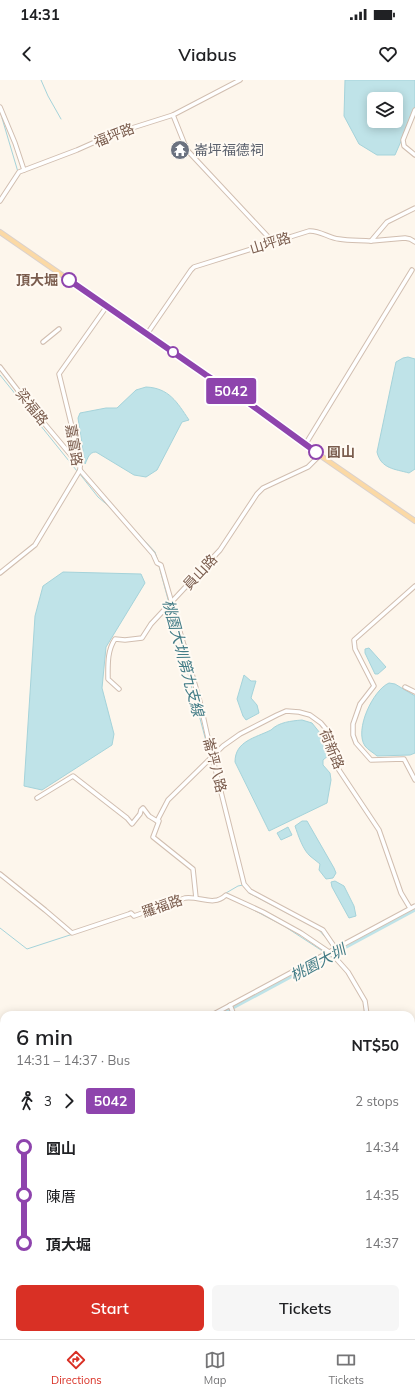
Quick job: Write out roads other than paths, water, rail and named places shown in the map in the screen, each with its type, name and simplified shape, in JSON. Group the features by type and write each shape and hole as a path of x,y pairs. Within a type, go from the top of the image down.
{"main road":[{"path":"0,232 246,401 415,521"}],"street":[{"name":"福坪路","path":"0,201 19,172 77,150 113,134 173,115 240,80"},
{"path":"0,107 15,143 24,170"},
{"path":"415,110 403,140 404,146 415,155"},
{"path":"173,115 187,150 273,242"},
{"path":"371,241 387,222 415,208"},
{"name":"山坪路","path":"147,334 194,267 273,242 314,231 338,239 371,241 405,238 415,242"},
{"path":"306,445 412,270"},
{"name":"嘉富路","path":"0,573 35,545 80,468 59,374 107,306"},
{"path":"44,342 59,329"},
{"name":"梁福路","path":"0,366 80,468"},
{"name":"員山路","path":"119,689 108,679 108,658 112,643 116,639 125,640 142,638 151,624 220,550 262,488 308,467 320,455"},
{"name":"崙坪八路","path":"80,468 153,554 157,563 161,565 200,702 244,884 250,891 323,930 328,934 336,948"},
{"path":"415,586 354,640 355,649 374,686 360,704 354,724 356,743 371,760 404,759 415,780"},
{"path":"405,687 415,692"},
{"name":"荷新路","path":"196,898 193,869 153,837 159,821 157,821 168,800 212,756 240,734 277,715 286,712 299,712 310,715 322,723 326,729 333,743 337,767 379,830 401,893 410,908"},
{"path":"38,798 73,776 127,818 132,824 143,808 149,816 157,821"},
{"name":"羅福路","path":"0,874 72,933 185,898 216,901 226,895 263,912 301,933 330,953"},
{"path":"220,1011 415,906"},
{"path":"330,953 348,972 365,1001 366,1011"},
{"path":"231,1006 233,1011"}],"water":[{"path":"345,80 415,80 415,109 395,155 377,155 359,144 344,116"},
{"path":"408,357 415,359 415,469 409,473 385,465 379,458 377,452 396,362"},
{"path":"146,387 161,390 167,393 172,397 189,420 182,422 157,470 146,477 134,475 96,452 90,454 85,464 78,418 80,413 106,408 117,408 136,390"},
{"path":"63,572 141,574 145,583 106,647 102,688 114,734 112,745 42,790 24,786 35,616 43,586"},
{"path":"369,648 386,667 378,674 375,674 365,653 365,649"},
{"path":"244,675 251,681 256,681 251,698 257,705 259,713 246,720 237,699"},
{"path":"389,683 395,684 415,696 415,753 410,755 377,756 365,746 362,739 364,721 371,702 383,687"},
{"path":"302,720 312,723 328,743 330,749 329,755 323,760 323,765 330,773 331,780 327,803 269,831 235,762 236,755 238,749 247,741 281,724 289,721"},
{"path":"302,821 307,821 334,868 336,873 333,878 326,879 319,870 320,864 307,853 303,846 295,826"},
{"path":"288,827 292,835 281,840 277,833"},
{"path":"335,881 344,886 354,906 356,916 349,918 332,887 331,882"}],"waterway":[{"path":"41,80 61,119"},
{"name":"桃園大圳第九支線","path":"2,118 18,172"},
{"name":"桃園大圳第九支線","path":"0,375 77,471"},
{"name":"桃園大圳第九支線","path":"79,473 98,497 111,508"},
{"name":"桃園大圳第九支線","path":"131,526 155,552 158,561"},
{"name":"桃園大圳第九支線","path":"159,566 169,603"},
{"name":"桃園大圳第九支線","path":"170,606 210,756"},
{"name":"桃園大圳第九支線","path":"211,759 216,779"},
{"path":"226,893 238,886 243,885"},
{"name":"桃園大圳第九支線","path":"249,893 308,924"},
{"path":"204,898 213,899"},
{"path":"248,907 284,926 324,952"},
{"name":"桃園大圳","path":"227,1011 415,910"},
{"path":"0,928 27,949 73,934"},
{"name":"桃園大圳第九支線","path":"318,929 327,939"}],"place":[{"name":"崙坪福德祠","path":"180,150"},
{"name":"頂大堀","path":"69,280"},
{"name":"圓山","path":"316,452"}]}
